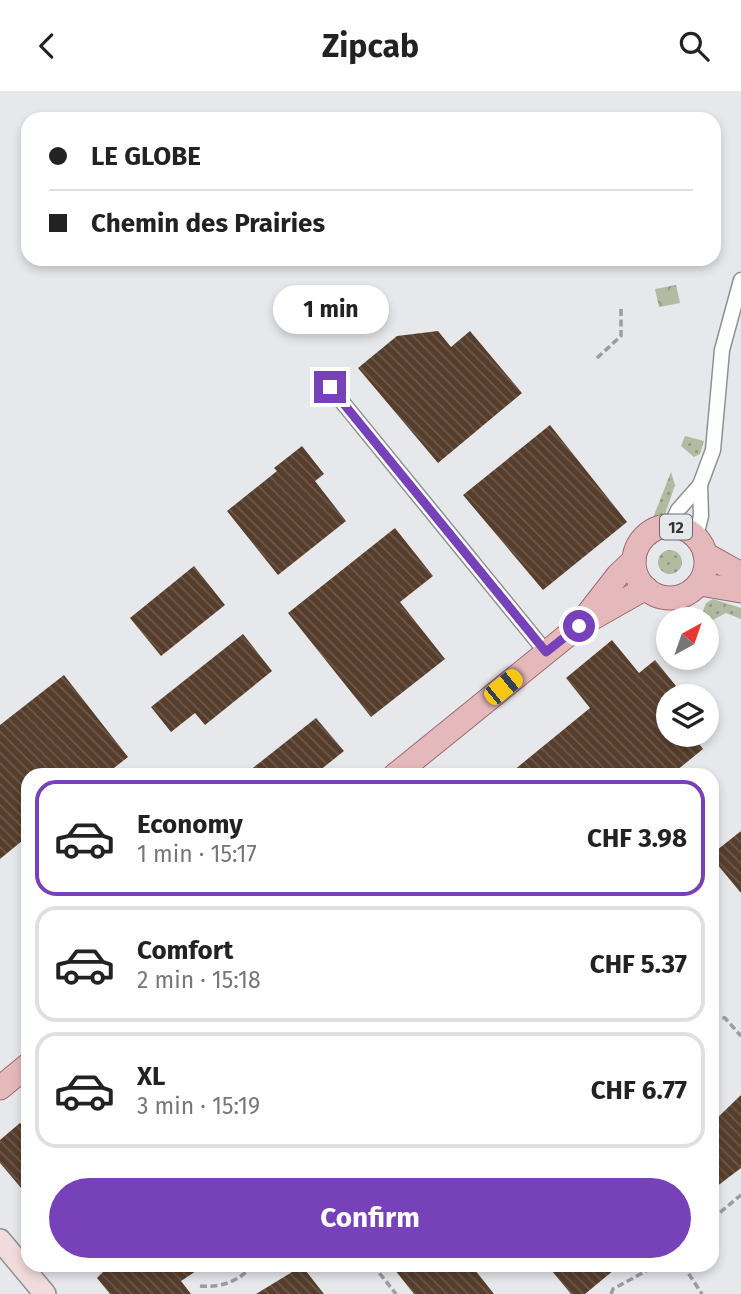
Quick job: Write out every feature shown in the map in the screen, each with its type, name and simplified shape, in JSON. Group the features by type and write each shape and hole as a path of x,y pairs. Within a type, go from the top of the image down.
{"main road":[{"name":"12","path":"579,626 618,575 634,560 638,545 648,534 670,527 684,529 741,574"},
{"name":"12","path":"700,584 707,566 701,545"},
{"path":"634,560 636,574 646,589 659,597 671,599 684,596 700,584 741,591"},
{"name":"12","path":"405,768 579,626 646,589"},
{"path":"0,1088 21,1071"},
{"path":"0,1240 21,1265"},
{"path":"27,1272 45,1294"}],"street":[{"path":"670,527 678,510 700,485 713,450 722,349 741,280"},
{"path":"330,387 546,652"},
{"path":"700,485 701,545"}],"path":[{"path":"597,358 621,336 621,309"},
{"path":"719,1017 725,1018 741,1036"},
{"path":"719,1213 741,1195"},
{"path":"200,1286 215,1288 247,1272"},
{"path":"379,1272 396,1294"},
{"path":"611,1294 613,1289 644,1272"},
{"path":"688,1272 702,1294"}],"green space":[{"path":"676,285 680,303 659,307 655,289"},
{"path":"685,436 704,441 700,454 694,457 681,446"},
{"path":"671,472 675,485 664,517 651,523"},
{"path":"670,550 681,557 682,562 675,573 670,574 659,567 658,562 665,551"},
{"path":"713,599 741,608 741,619 726,613 719,617 719,607 704,607"}],"building":[{"path":"438,331 451,347 470,331 522,393 438,463 358,368 397,336"},
{"path":"550,425 627,522 543,590 463,495"},
{"path":"302,446 324,474 315,481 346,521 278,575 227,511 277,471 274,468"},
{"path":"395,528 433,576 400,602 445,659 371,717 288,613"},
{"path":"194,566 225,605 161,656 130,618"},
{"path":"243,634 272,671 205,725 195,713 171,732 151,707"},
{"path":"612,640 639,673 655,660 656,670 663,670 674,684 656,684 656,747 703,749 680,768 517,768 590,708 566,678"},
{"path":"64,675 128,757 114,768 21,768 21,842 0,859 0,725"},
{"path":"316,718 344,751 323,768 253,768"},
{"path":"741,831 741,893 719,866 719,848"},
{"path":"741,1095 741,1168 719,1185 719,1116"},
{"path":"21,1124 21,1188 0,1163 0,1140"},
{"path":"103,1272 194,1272 181,1281 191,1294 110,1294 97,1278"},
{"path":"292,1272 307,1272 324,1294 256,1294"},
{"path":"397,1272 477,1272 494,1294 414,1294"},
{"path":"553,1272 612,1272 585,1294 571,1294"}],"route":[{"path":"330,387 546,652 579,626"}]}
